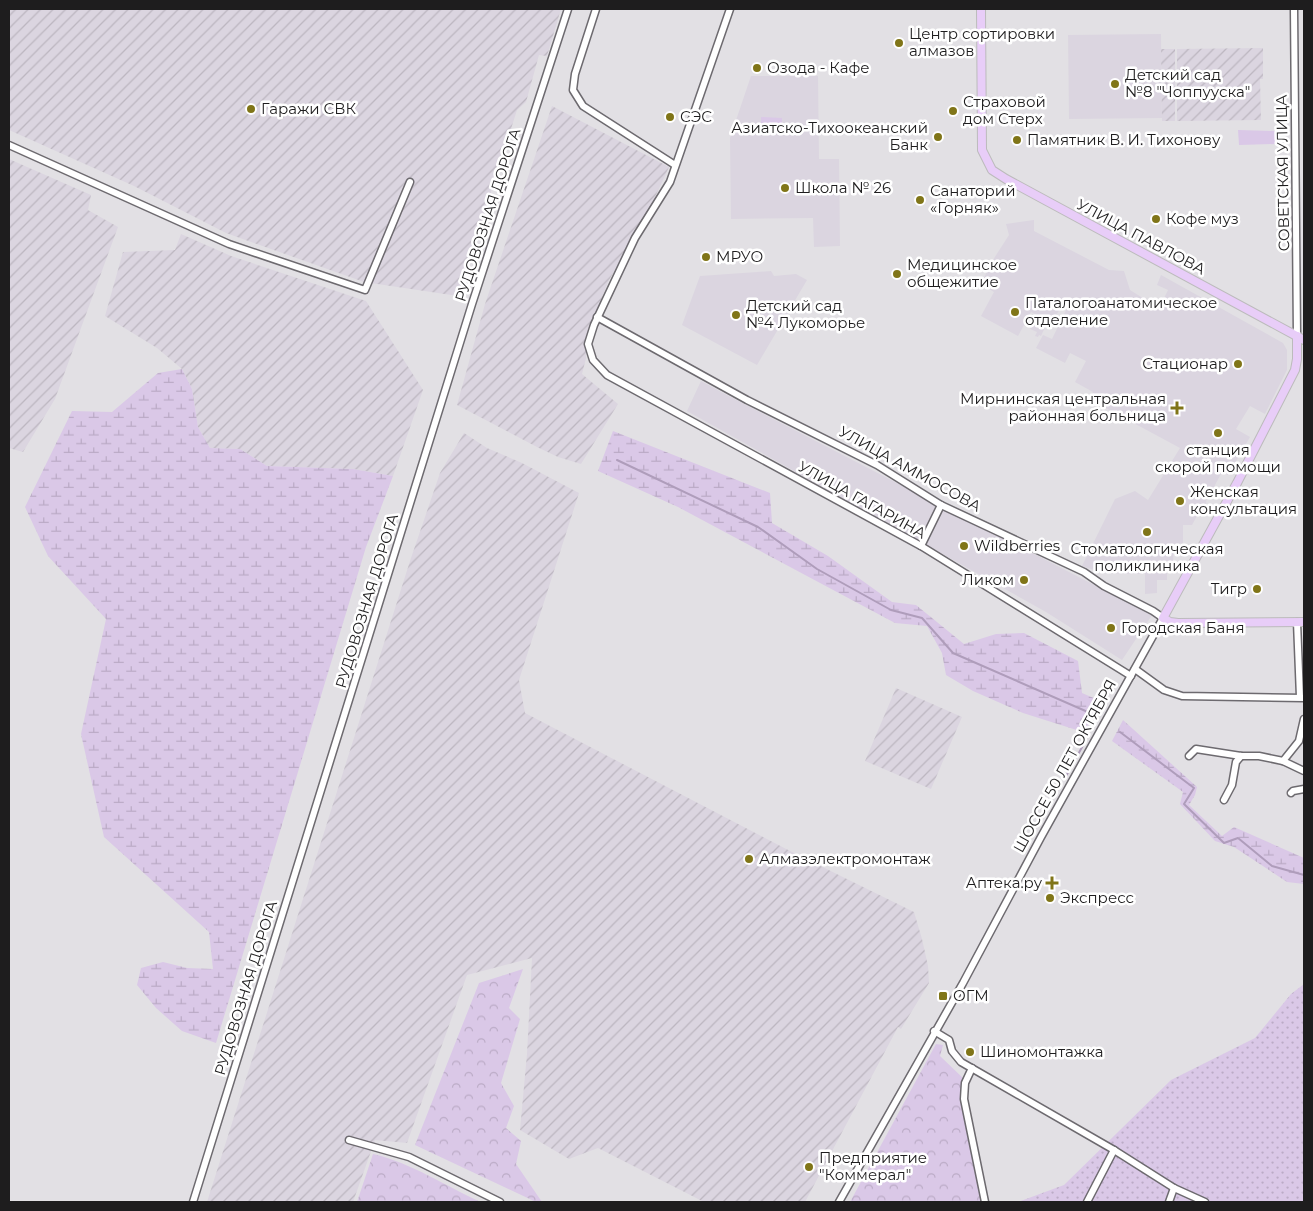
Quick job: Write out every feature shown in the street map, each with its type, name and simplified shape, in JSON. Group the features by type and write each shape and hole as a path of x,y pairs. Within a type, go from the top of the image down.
{"main road":[{"name":"УЛИЦА ПАВЛОВА","path":"981,9 982,150 992,170 1301,338"},
{"name":"ШОССЕ 50 ЛЕТ ОКТЯБРЯ","path":"1163,618 1237,483 1295,370 1301,338"},
{"name":"УЛИЦА АММОСОВА","path":"1163,618 1170,622 1178,623 1300,622"}],"street":[{"name":"РУДОВОЗНАЯ ДОРОГА","path":"193,1202 472,304 568,9"},
{"path":"596,9 575,74 573,90 583,106 664,160 675,165"},
{"path":"597,317 635,238 670,182 730,9"},
{"name":"СОВЕТСКАЯ УЛИЦА","path":"1294,9 1301,338"},
{"path":"9,145 229,244 365,290 410,182"},
{"name":"УЛИЦА ГАГАРИНА","path":"597,317 588,344 593,360 607,375 921,546 1131,676"},
{"name":"УЛИЦА АММОСОВА","path":"597,317 741,397 877,465 942,505 1084,572 1104,586 1163,618"},
{"path":"921,546 942,505"},
{"name":"ШОССЕ 50 ЛЕТ ОКТЯБРЯ","path":"839,1202 1163,618"},
{"path":"1135,669 1164,690 1182,696 1302,697 1300,622"},
{"path":"1283,761 1299,741 1304,719"},
{"path":"1189,756 1196,749 1241,756 1259,756 1283,761 1304,771"},
{"path":"1224,800 1232,785 1236,762 1241,756"},
{"path":"1291,793 1304,789"},
{"path":"934,1031 949,1040 955,1056 961,1062 1114,1150 1174,1188 1205,1202"},
{"path":"972,1068 965,1083 964,1099 985,1202"},
{"path":"349,1140 409,1157 500,1202"},
{"path":"1088,1202 1114,1150"},
{"path":"1169,1202 1174,1188"}],"shaded area":[{"path":"9,9 561,9 547,56 539,55 526,102 517,110 458,296 364,282 226,233 134,186 9,130"},
{"name":"Детский сад №8 \"Чоппууска\"","path":"1161,34 1162,118 1069,119 1068,35"},
{"path":"1263,48 1263,79 1260,79 1261,120 1177,121 1177,49"},
{"path":"1161,49 1175,49 1175,121 1162,121"},
{"name":"Школа № 26","path":"751,76 818,76 819,159 839,159 840,246 814,247 813,218 731,219 730,138"},
{"path":"552,106 669,167 650,208 608,282 586,338 586,358 582,374 618,404 581,464 558,457 457,405 485,304"},
{"path":"9,159 91,195 88,210 118,227 55,399 23,452 9,448"},
{"name":"Мирнинская центральная районная больница","path":"1034,220 1034,231 1109,270 1124,271 1130,290 1159,308 1168,290 1157,285 1161,275 1283,343 1287,350 1287,370 1265,414 1250,406 1236,429 1250,437 1228,475 1222,472 1215,485 1214,494 1207,496 1205,512 1196,513 1197,516 1192,525 1183,525 1183,543 1174,544 1173,561 1167,561 1167,580 1157,580 1157,593 1145,594 1145,574 1103,573 1082,566 1115,499 1135,491 1148,500 1180,448 1089,399 1093,392 1075,382 1086,361 1070,353 1065,363 1036,348 1043,335 1052,339 1068,306 1063,303 1053,321 1049,319 1041,336 1039,335 1038,337 1035,336 1037,332 1030,329 1037,315 1031,312 1018,336 981,316 994,292 981,284 991,263 1009,235 1006,224"},
{"path":"181,234 231,256 366,301 423,390 393,476 353,469 267,466 240,449 210,448 198,427 192,389 182,369 157,348 105,316 123,252 175,250"},
{"name":"Детский сад №4 Лукоморье","path":"771,271 774,276 796,274 807,280 757,365 682,325 700,276"},
{"path":"701,381 1152,615 1122,660 1046,612 687,411"},
{"path":"464,433 487,448 522,463 579,493 519,680 525,713 792,852 914,912 928,966 929,983 901,1029 898,1027 805,1202 704,1202 598,1148 569,1159 520,1130 527,1054 532,958 467,975 407,1143 375,1140 353,1202 207,1202 410,561 440,473"},
{"path":"896,688 962,717 931,789 865,761"}],"green space":[{"path":"761,117 782,118 782,131 761,130"},
{"path":"1238,130 1276,131 1276,144 1239,145"},
{"path":"182,369 192,389 198,427 210,448 240,449 267,466 353,469 393,476 366,547 216,1043 182,1031 156,1008 137,985 141,968 163,962 187,968 213,969 209,932 104,837 81,734 106,619 48,556 25,507 72,411 112,412 158,373"},
{"path":"613,431 770,493 772,523 828,556 892,602 916,605 964,644 996,634 1024,633 1078,661 1082,693 1103,702 1083,732 1023,713 973,691 946,675 942,653 927,626 895,623 678,507 598,471"},
{"path":"1123,720 1197,787 1189,805 1222,836 1234,827 1304,858 1304,884 1287,882 1234,847 1215,841 1180,804 1183,792 1112,741"},
{"path":"523,969 509,1008 520,1019 501,1083 514,1106 506,1128 521,1141 516,1164 542,1202 536,1202 415,1145 479,983"},
{"path":"1304,984 1304,1202 1018,1202 1064,1185 1171,1080 1255,1038 1291,994"},
{"path":"936,1044 943,1045 940,1056 963,1078 961,1094 982,1202 850,1202"},
{"path":"373,1154 415,1169 481,1202 357,1202"}],"waterway":[{"path":"617,460 758,527 817,569 891,610 922,618 953,653 1097,716"},
{"path":"1066,776 1086,740 1083,732"},
{"path":"1120,732 1194,788 1184,804 1224,843 1238,838 1272,866 1304,875"}],"place":[{"name":"Центр сортировки алмазов","path":"899,43"},
{"name":"Озода - Кафе","path":"757,68"},
{"name":"Детский сад №8 \"Чоппууска\"","path":"1115,84"},
{"name":"Гаражи СВК","path":"251,109"},
{"name":"Страховой дом Стерх","path":"953,111"},
{"name":"СЭС","path":"670,117"},
{"name":"Азиатско-Тихоокеанский Банк","path":"938,137"},
{"name":"Памятник В. И. Тихонову","path":"1017,140"},
{"name":"Школа № 26","path":"785,188"},
{"name":"Санаторий «Горняк»","path":"920,200"},
{"name":"Кофе муз","path":"1156,219"},
{"name":"МРУО","path":"706,257"},
{"name":"Медицинское общежитие","path":"897,274"},
{"name":"Паталогоанатомическое отделение","path":"1015,312"},
{"name":"Детский сад №4 Лукоморье","path":"736,315"},
{"name":"Стационар","path":"1238,364"},
{"name":"Мирнинская центральная районная больница","path":"1177,408"},
{"name":"станция скорой помощи","path":"1218,433"},
{"name":"Женская консультация","path":"1180,501"},
{"name":"Стоматологическая поликлиника","path":"1147,532"},
{"name":"Wildberries","path":"964,546"},
{"name":"Ликом","path":"1024,580"},
{"name":"Тигр","path":"1257,589"},
{"name":"Городская Баня","path":"1111,628"},
{"name":"Алмазэлектромонтаж","path":"749,859"},
{"name":"Аптека.ру","path":"1052,883"},
{"name":"Экспресс","path":"1050,898"},
{"name":"ОГМ","path":"943,996"},
{"name":"Шиномонтажка","path":"970,1052"},
{"name":"Предприятие \"Коммерал\"","path":"809,1167"}]}
